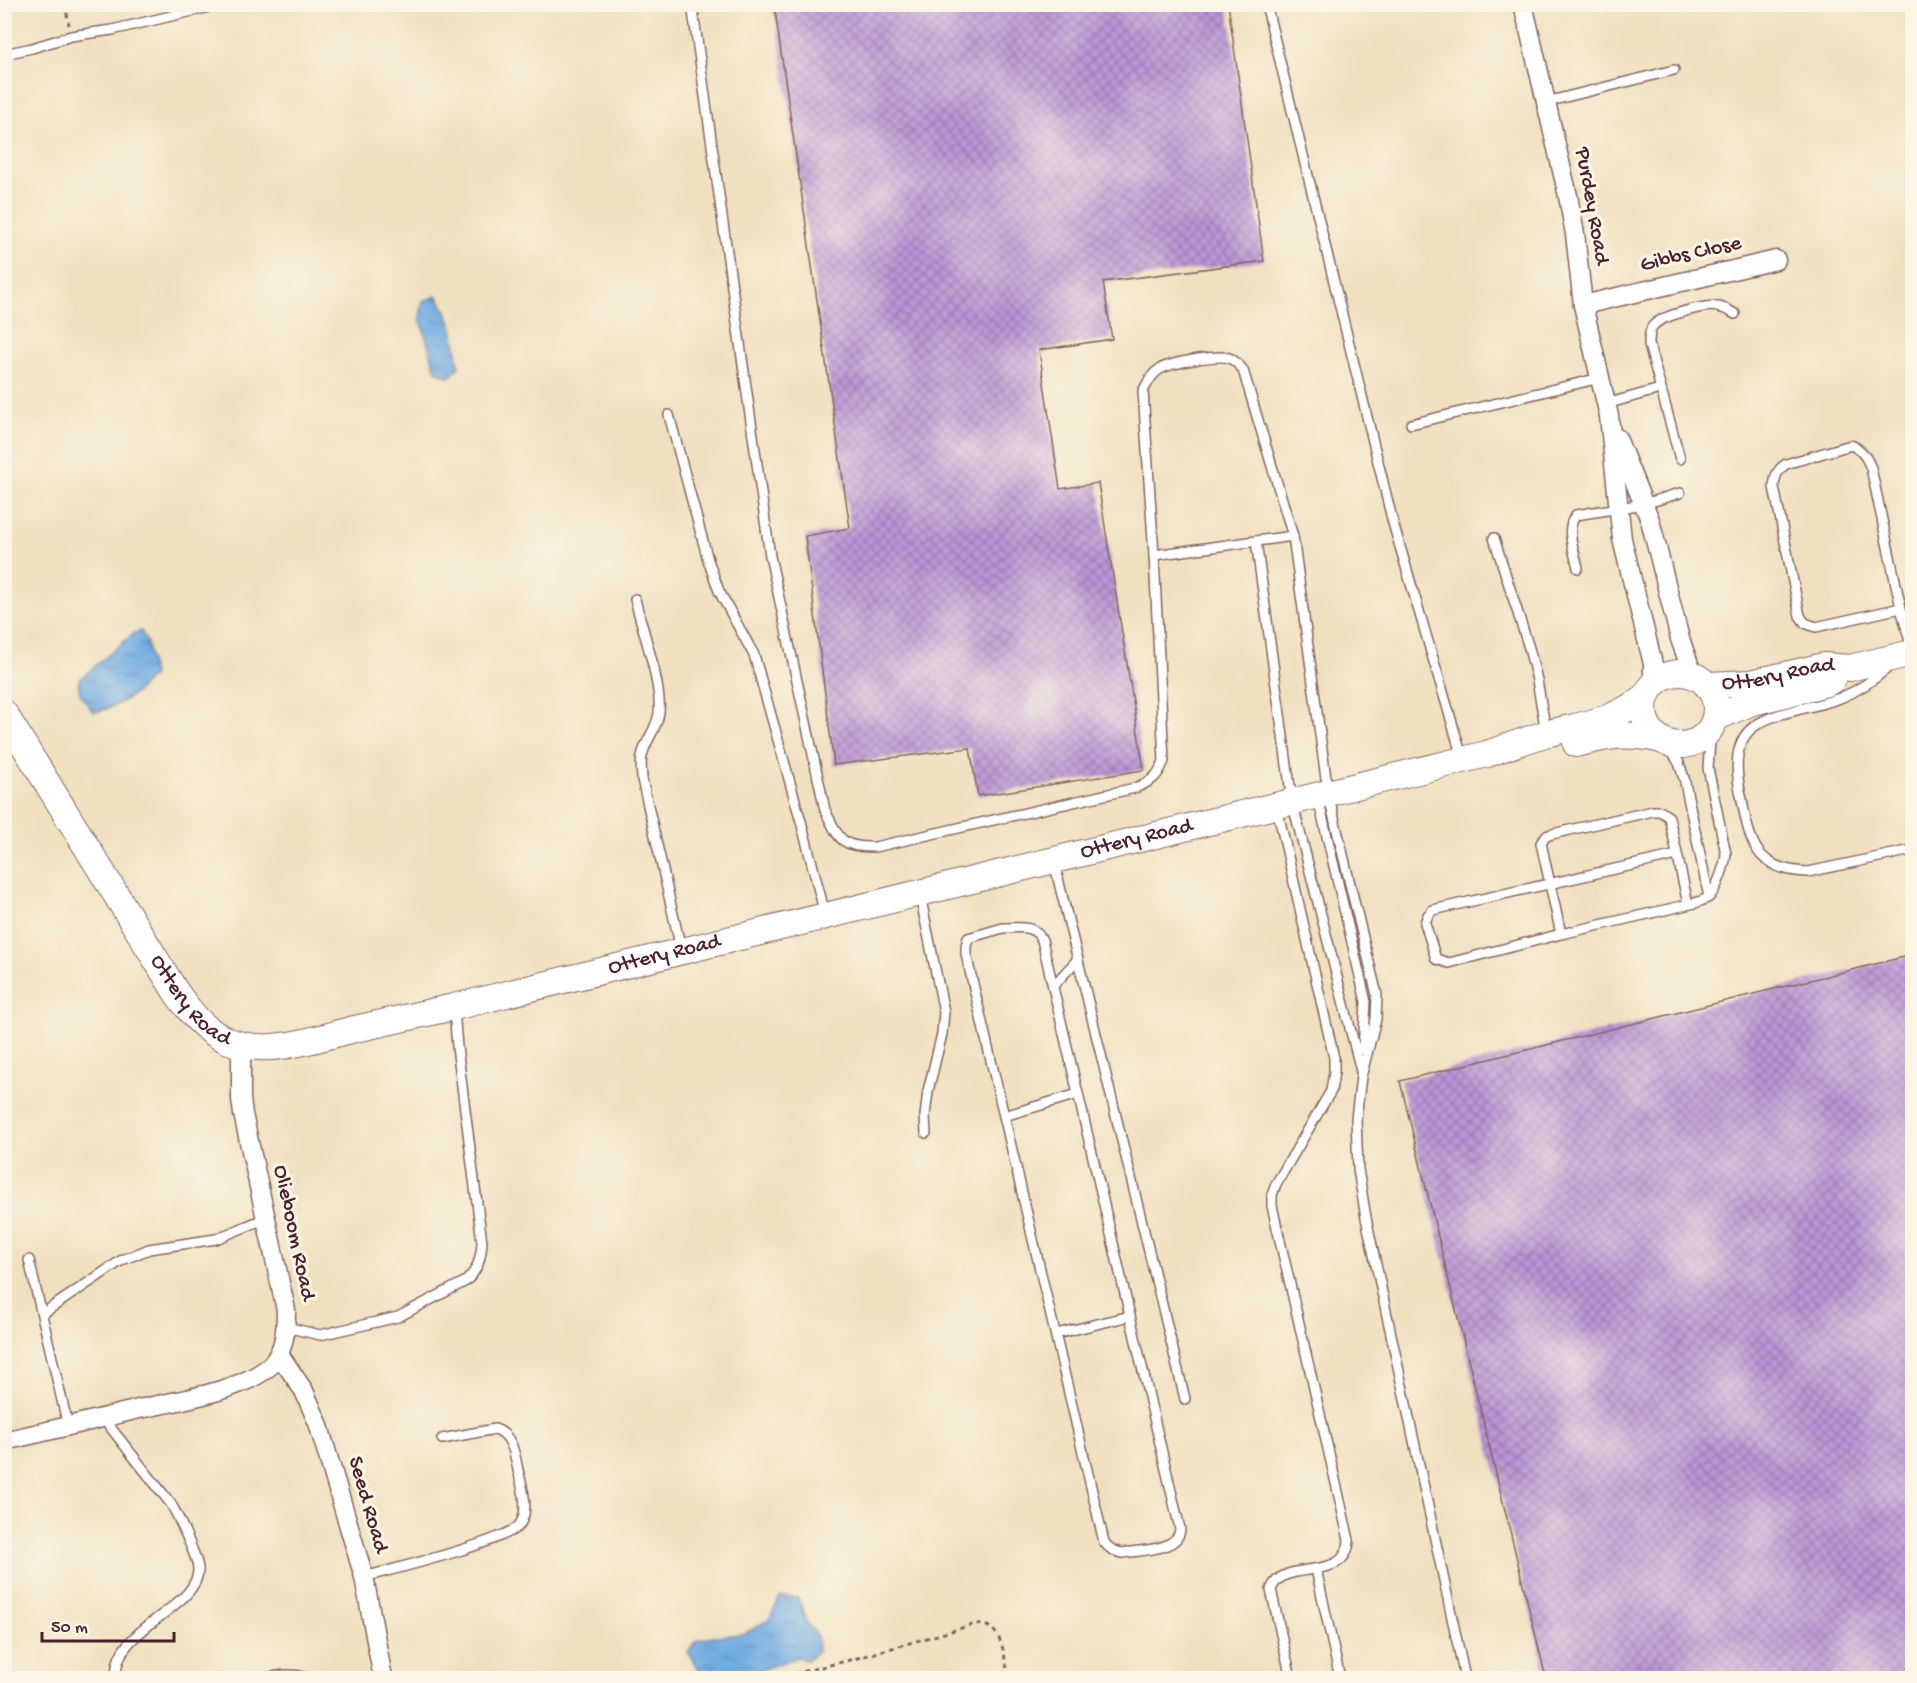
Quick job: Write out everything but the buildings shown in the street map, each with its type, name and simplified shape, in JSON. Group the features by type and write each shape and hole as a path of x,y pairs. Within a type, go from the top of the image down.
{"street":[{"name":"Purdey Road","path":"1523,4 1575,234 1583,305 1607,410 1622,539 1653,664 1649,690"},
{"name":"Gibbs Close","path":"1583,305 1776,260"},
{"name":"Purdey Road","path":"1607,410 1657,542 1680,639 1700,680"},
{"name":"Ottery Road","path":"1713,724 1750,703 1827,683 1850,668 1908,653"},
{"name":"Ottery Road","path":"1700,680 1751,683 1824,666 1850,668"},
{"path":"1679,673 1700,680 1713,695 1716,706 1713,724 1702,738 1691,744 1679,746 1662,741 1649,730 1645,720 1643,708 1649,690 1665,675 1679,673"},
{"name":"Ottery Road","path":"4,713 189,1011 215,1035 242,1046 267,1047 297,1043 454,1006 1475,757 1546,734 1610,718 1633,706 1649,690"},
{"name":"Ottery Road","path":"1475,757 1520,755 1621,734 1635,734 1662,741"},
{"name":"Olieboom Road","path":"242,1046 243,1114 283,1290 286,1328 279,1354"},
{"path":"4,1441 196,1396 244,1381 265,1369 279,1354"},
{"name":"Seed Road","path":"279,1354 304,1391 318,1423 364,1577 383,1678"}],"lane":[{"path":"4,54 71,36 112,30 222,4"},
{"path":"692,4 770,556 825,810 836,833 847,844 857,848 875,847 1135,788 1150,782 1159,773 1164,761 1143,391 1150,378 1159,370 1170,365 1219,357 1229,358 1243,370 1293,536 1323,794 1366,1002 1362,1074 1356,1119 1358,1169 1366,1218 1465,1678"},
{"path":"1266,4 1393,523 1475,757"},
{"path":"1546,102 1674,70"},
{"path":"1680,459 1649,345 1650,333 1653,326 1665,317 1708,307 1717,306 1736,314"},
{"path":"1411,424 1600,378"},
{"path":"1607,410 1660,390"},
{"path":"669,415 708,560 720,591 754,655 825,916"},
{"path":"1901,608 1816,627 1805,623 1800,616 1774,487 1779,469 1786,464 1851,445 1860,449 1866,457 1901,608 1908,653 1877,677 1840,698 1762,720 1751,728 1743,738 1738,750 1737,779 1750,836 1756,849 1766,861 1792,872 1808,872 1912,850"},
{"path":"1578,568 1570,529 1571,521 1576,516 1644,504 1680,493"},
{"path":"1154,555 1293,536"},
{"path":"1494,538 1529,648 1546,734"},
{"path":"1257,541 1284,803 1334,1058 1331,1091 1283,1171 1272,1195 1272,1206 1349,1540 1349,1549 1340,1560 1332,1565 1281,1575 1273,1582 1270,1590 1291,1678"},
{"path":"635,600 658,690 659,713 656,727 642,754 642,779 681,951"},
{"path":"1677,855 1433,910 1425,923 1436,959 1444,963 1709,897 1714,891 1725,863 1726,854 1708,768 1713,724"},
{"path":"1662,741 1679,763 1684,778 1709,897"},
{"path":"1284,803 1362,1074"},
{"path":"1561,934 1541,843 1546,836 1653,811 1665,813 1669,817 1688,904"},
{"path":"1053,860 1185,1399"},
{"path":"919,893 944,1012 942,1034 928,1091 925,1116 926,1133"},
{"path":"1003,928 1032,928 1038,932 1042,940 1053,986 1180,1529 1177,1541 1170,1545 1123,1553 1109,1549 1104,1542 966,954 968,938 1003,928"},
{"path":"1053,986 1078,959"},
{"path":"286,1328 320,1335 398,1317 466,1281 478,1265 482,1242 457,1047 454,1006"},
{"path":"1004,1116 1078,1094"},
{"path":"42,1314 122,1260 148,1249 216,1239 266,1218"},
{"path":"29,1260 68,1426"},
{"path":"1056,1334 1130,1316"},
{"path":"103,1418 171,1504 198,1567 197,1579 189,1591 129,1641 121,1656 116,1672 117,1678"},
{"path":"364,1577 470,1548 519,1527 524,1519 525,1501 508,1437 495,1429 442,1438"},
{"path":"1316,1569 1340,1678"},
{"path":"266,1678 283,1675 307,1678"}],"path":[{"path":"65,4 71,36"},
{"path":"777,1678 854,1659 972,1625 986,1625 994,1631 1001,1644 1009,1678"}],"water":[{"path":"437,296 450,321 458,357 459,367 449,377 436,371 420,317 423,301"},
{"path":"141,631 147,643 153,675 127,699 94,712 80,693 79,680 133,634"},
{"path":"780,1597 798,1598 807,1623 817,1635 818,1651 807,1661 798,1657 757,1671 723,1677 701,1673 688,1653 697,1640 744,1634 769,1620"}]}
